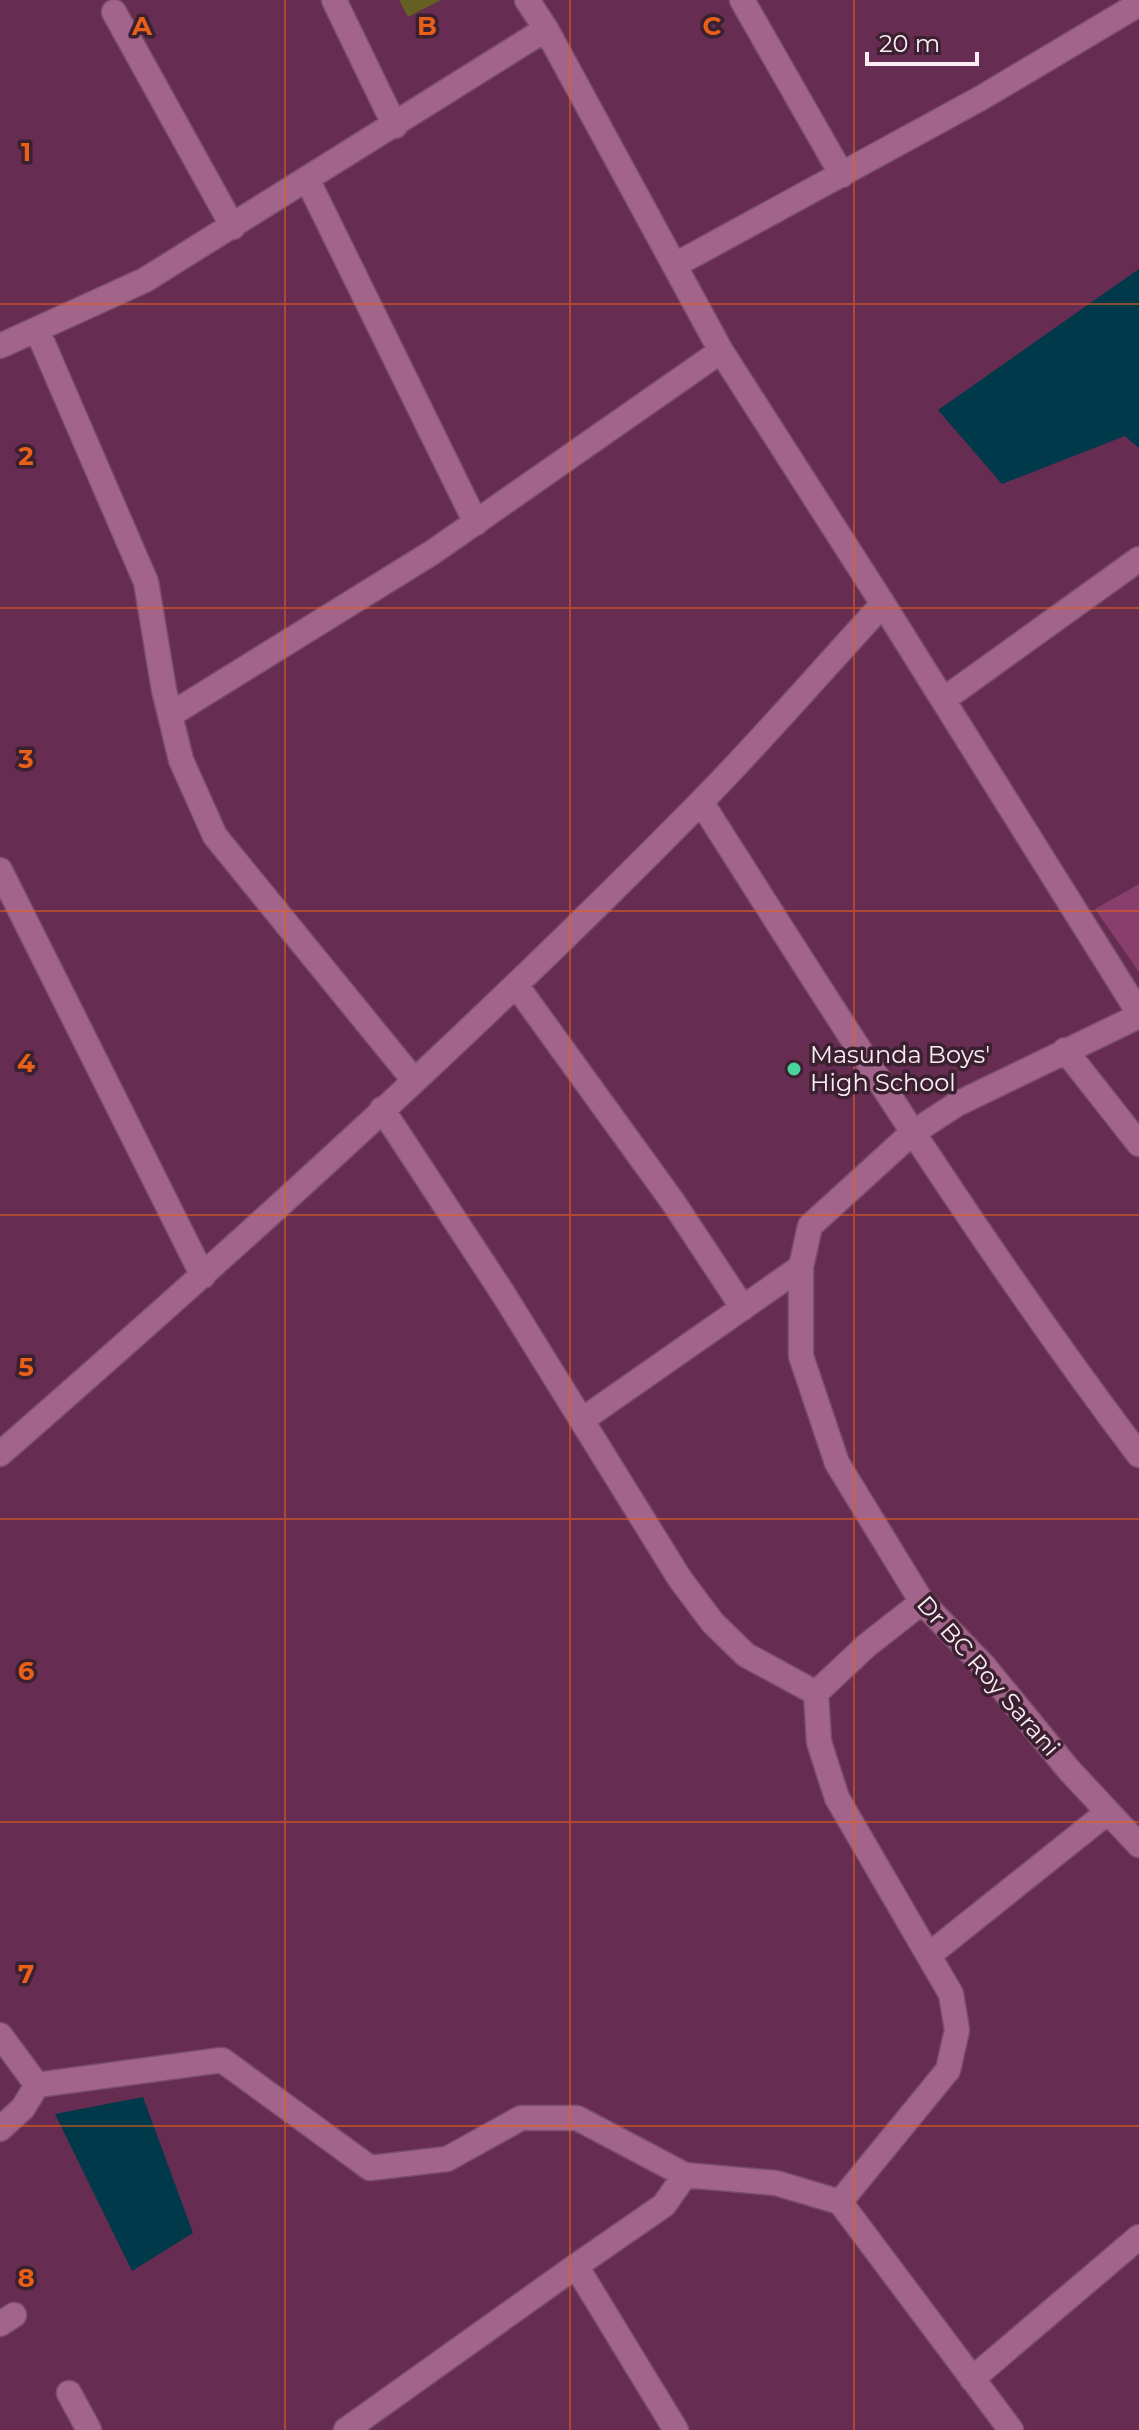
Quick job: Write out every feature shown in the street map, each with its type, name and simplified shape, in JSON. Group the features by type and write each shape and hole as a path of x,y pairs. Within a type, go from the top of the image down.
{"street":[{"path":"334,0 395,126"},
{"path":"527,0 546,29 721,351 1139,1015"},
{"path":"742,0 842,175"},
{"path":"675,265 981,98 1139,4"},
{"path":"114,12 233,227"},
{"path":"0,346 38,332 145,280 308,181 546,29"},
{"path":"308,181 476,523"},
{"path":"38,332 146,582 181,760 215,836 413,1079"},
{"path":"170,715 476,523 721,351"},
{"path":"943,700 1139,559"},
{"path":"0,1454 203,1276 516,985 701,802 883,604"},
{"path":"701,802 911,1134 1065,1357 1139,1455"},
{"path":"0,870 203,1276"},
{"path":"516,985 673,1202 743,1308"},
{"name":"Dr BC Roy Sarani","path":"1139,1015 957,1104 911,1134 810,1226 801,1267 801,1356 837,1463 922,1602 984,1666 1139,1845"},
{"path":"1065,1050 1139,1144"},
{"path":"382,1109 680,1579 713,1623 746,1655 816,1693"},
{"path":"582,1420 801,1267"},
{"path":"816,1693 866,1646 922,1602"},
{"path":"816,1693 819,1742 837,1798 951,1994 957,2030 948,2070 840,2202"},
{"path":"929,1955 1108,1812"},
{"path":"0,2035 37,2085"},
{"path":"37,2085 222,2060 370,2168 447,2159 521,2118 577,2118 685,2175 776,2183 840,2202 1011,2430"},
{"path":"0,2129 23,2108 37,2085"},
{"path":"346,2430 664,2205 685,2175"},
{"path":"972,2379 1139,2237"},
{"path":"576,2266 676,2430"},
{"path":"69,2393 89,2430"}],"shaded area":[{"path":"1139,884 1139,972 1095,909"}],"water":[{"path":"1139,269 1139,448 1125,436 1002,484 938,410"},
{"path":"143,2097 193,2233 132,2271 55,2114"}],"place":[{"name":"Masunda Boys' High School","path":"794,1069"}]}
